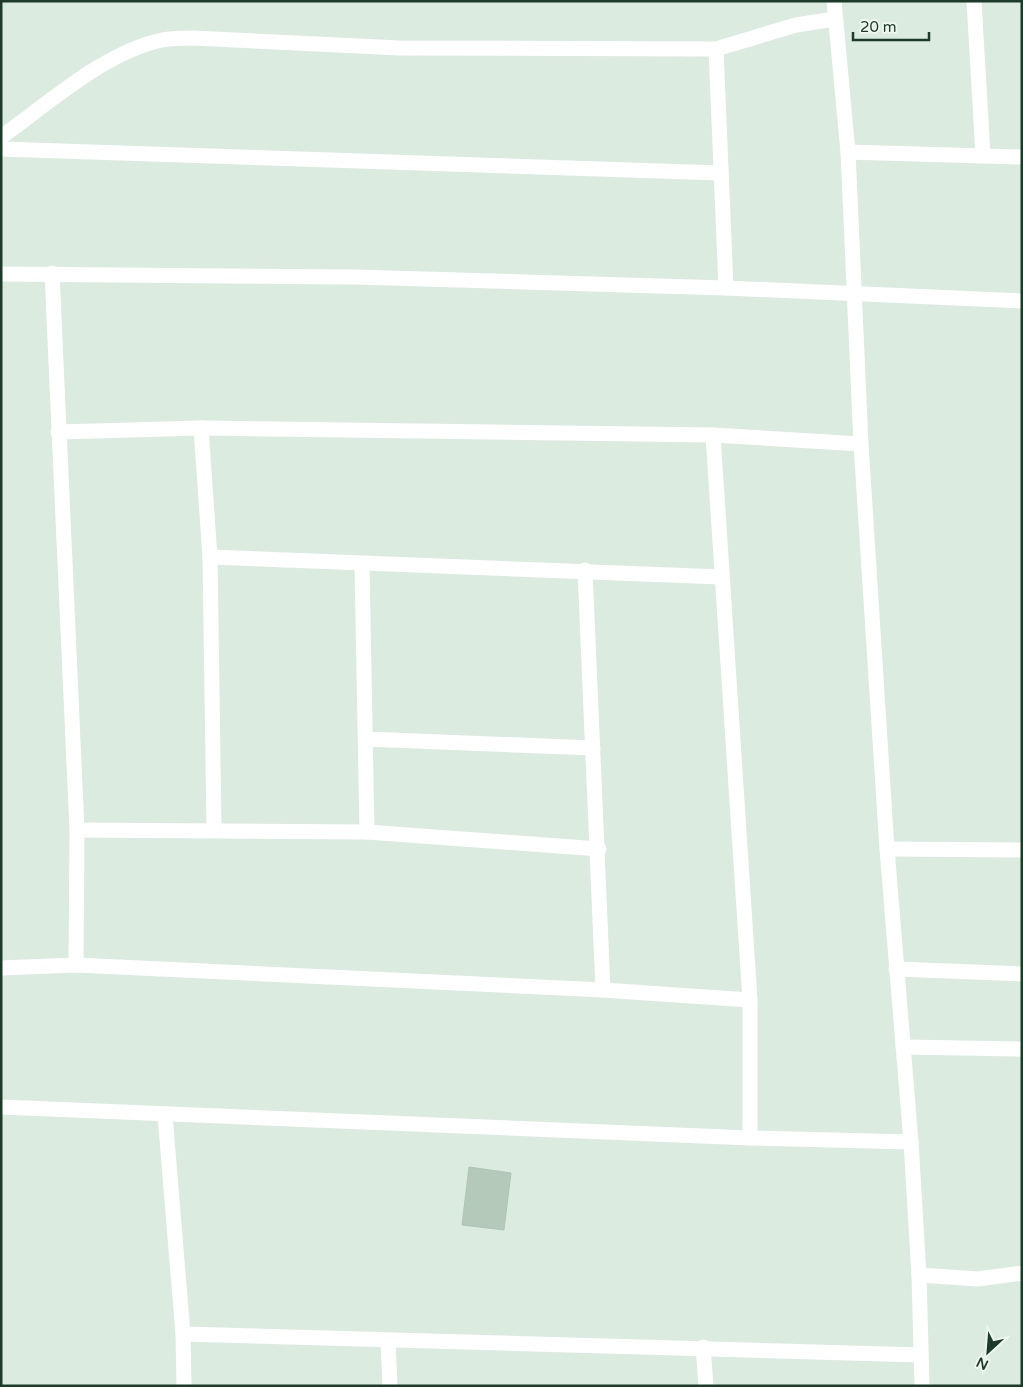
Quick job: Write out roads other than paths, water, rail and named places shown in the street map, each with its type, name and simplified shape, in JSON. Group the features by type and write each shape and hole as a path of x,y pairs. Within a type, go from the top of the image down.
{"street":[{"path":"834,1 848,152 861,444 886,849 911,1142 919,1275 922,1386"},
{"path":"974,1 983,155"},
{"path":"1,137 112,58 164,40 193,38 400,48 716,50 796,25 835,19"},
{"path":"716,50 726,288"},
{"path":"1,149 720,172"},
{"path":"848,152 1022,157"},
{"path":"52,273 77,830 76,965"},
{"path":"1,274 355,276 726,288 1022,301"},
{"path":"58,432 201,428 713,435 861,444"},
{"path":"201,428 210,557 214,830"},
{"path":"713,435 750,1000 750,1138"},
{"path":"210,557 362,564 586,570 721,577"},
{"path":"362,564 367,832"},
{"path":"586,570 599,849 603,990"},
{"path":"366,739 593,748"},
{"path":"77,830 367,832 599,849"},
{"path":"886,849 1022,850"},
{"path":"1,968 76,965 603,990 750,1000"},
{"path":"896,969 1022,974"},
{"path":"903,1048 1022,1049"},
{"path":"1,1107 750,1138 911,1142"},
{"path":"165,1115 182,1334 184,1386"},
{"path":"919,1275 978,1279 1022,1272"},
{"path":"182,1334 388,1341 703,1347 920,1355"},
{"path":"388,1341 390,1386"},
{"path":"703,1347 706,1386"}]}
